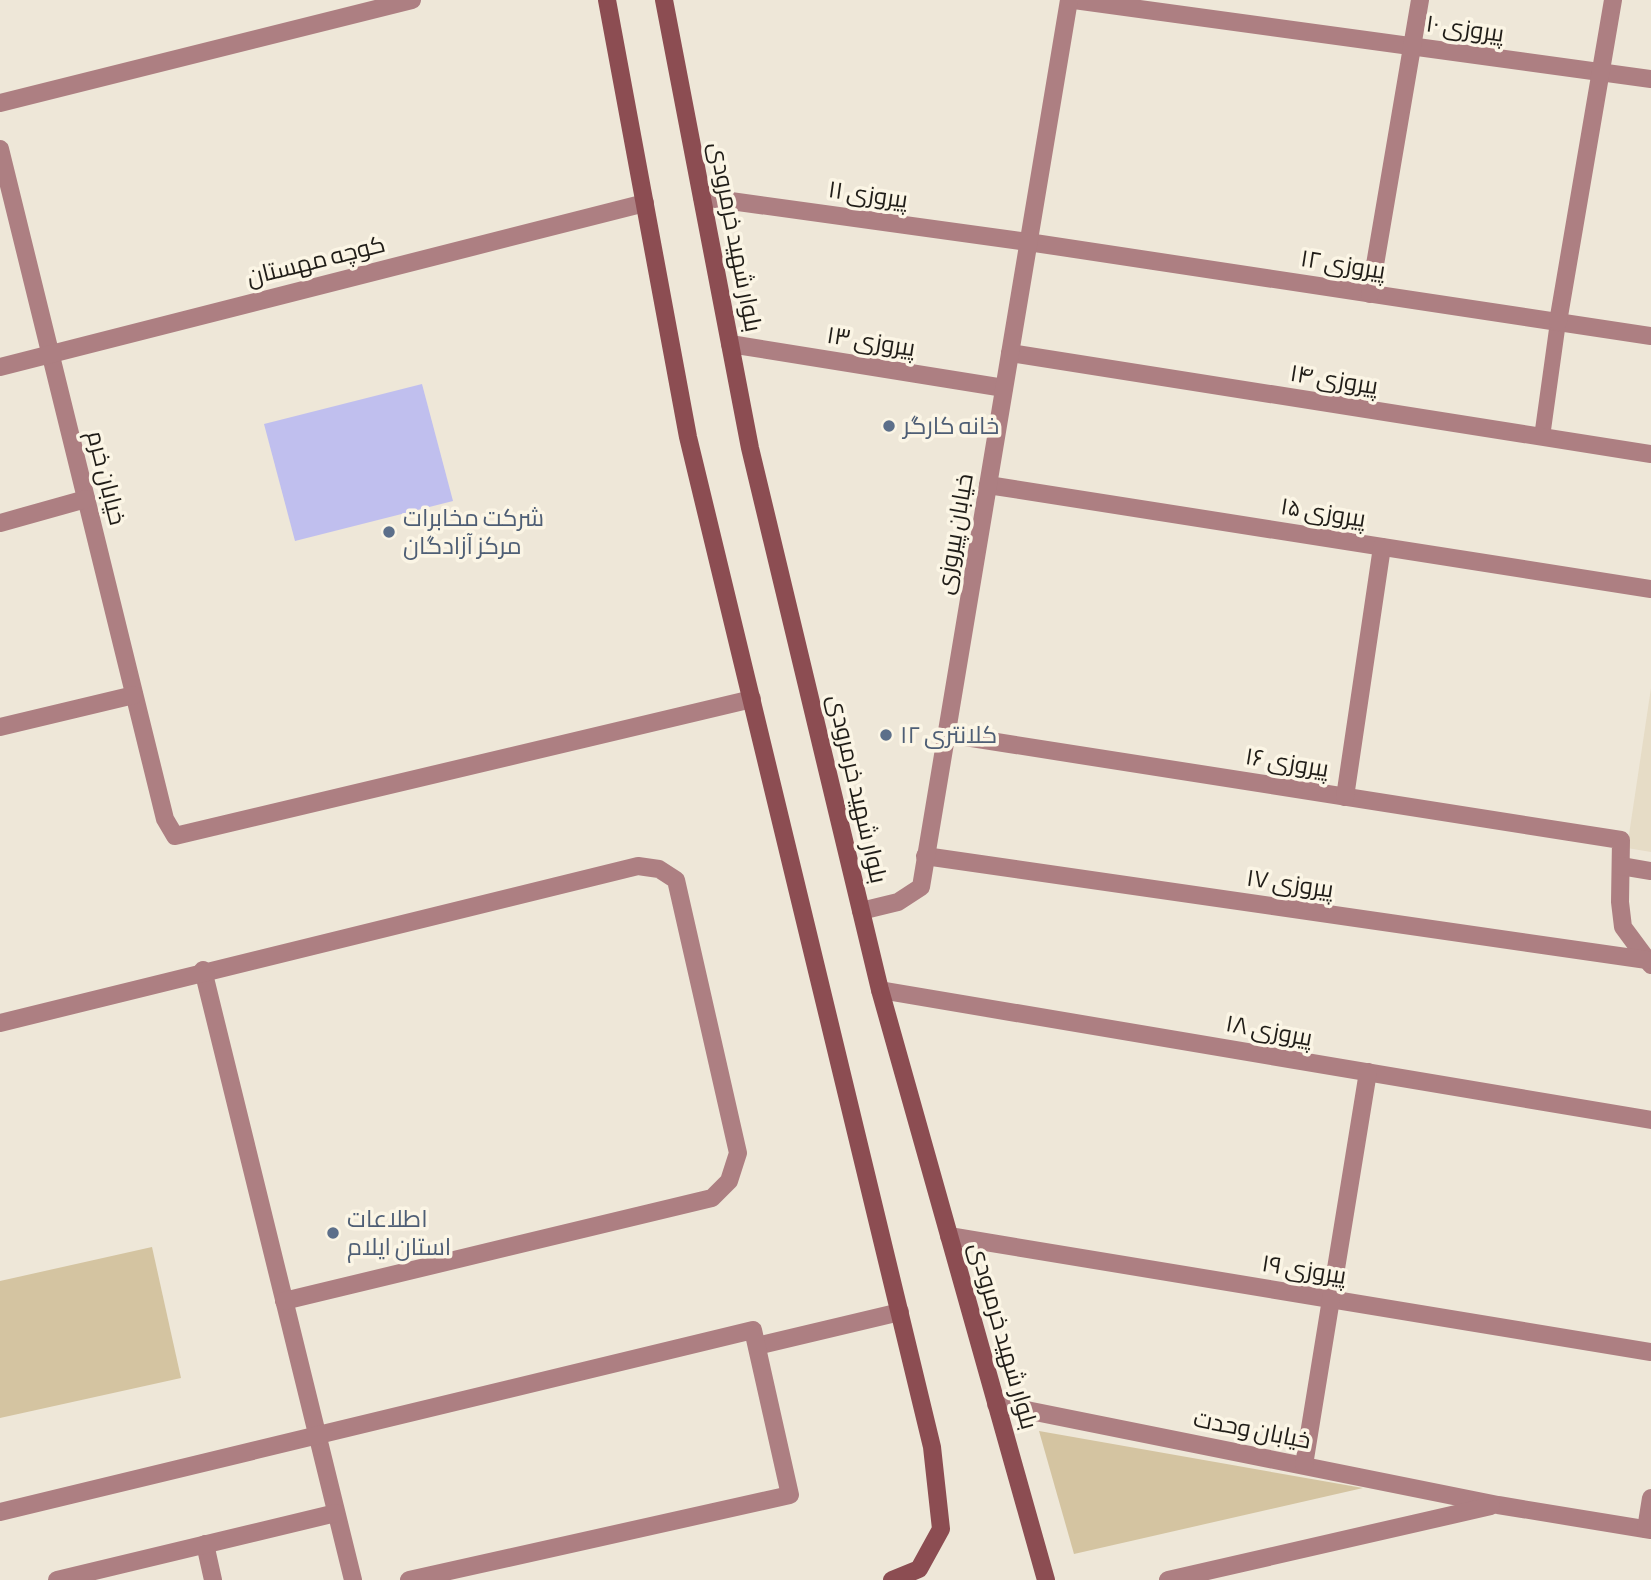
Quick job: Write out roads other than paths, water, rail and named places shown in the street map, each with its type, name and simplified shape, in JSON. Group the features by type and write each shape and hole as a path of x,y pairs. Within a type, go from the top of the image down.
{"main road":[{"path":"607,0 688,437 932,1447 941,1529 919,1569 891,1580"},
{"name":"بلوار شهید خرمرودی","path":"664,0 750,448 880,990 1046,1580"}],"street":[{"path":"0,103 412,0"},
{"name":"پیروزی ۱۰","path":"1071,0 1651,79"},
{"name":"خیابان پیروزی","path":"861,911 898,902 920,887 1071,0"},
{"path":"1370,293 1420,0"},
{"path":"1558,322 1613,0"},
{"name":"خیابان خرم","path":"0,149 165,819 176,836 752,699"},
{"name":"پیروزی ۱۱","path":"702,197 1028,242"},
{"name":"کوچه مهستان","path":"0,366 645,202"},
{"name":"پیروزی ۱۲","path":"1028,242 1651,336"},
{"name":"پیروزی ۱۳","path":"730,344 1004,388"},
{"name":"پیروزی ۱۴","path":"1010,354 1651,454"},
{"name":"پیروزی ۱۵","path":"988,485 1651,589"},
{"path":"0,523 86,499"},
{"path":"1345,797 1382,547"},
{"path":"0,727 134,695"},
{"name":"پیروزی ۱۶","path":"946,734 1621,840 1621,866"},
{"name":"پیروزی ۱۷","path":"925,856 1649,962"},
{"path":"0,1023 202,970 638,866 659,869 676,880 738,1153 729,1181 712,1198 284,1301"},
{"path":"1649,962 1623,927 1619,902 1621,866 1651,871"},
{"path":"202,970 353,1580"},
{"name":"پیروزی ۱۸","path":"880,990 1651,1121"},
{"path":"1304,1465 1368,1072"},
{"name":"پیروزی ۱۹","path":"949,1236 1651,1352"},
{"path":"757,1346 900,1312"},
{"path":"0,1512 754,1329 790,1495 409,1580"},
{"name":"خیابان وحدت","path":"996,1404 1498,1504 1649,1530"},
{"path":"1649,1530 1651,1498"},
{"name":"خیابان وحدت","path":"1168,1580 1498,1504"},
{"path":"57,1580 336,1513"},
{"path":"205,1544 213,1580"}],"lane":[{"path":"1542,437 1558,322"}],"place":[{"name":"خانه کارگر","path":"889,426"},
{"name":"شرکت مخابرات مرکز آزادگان","path":"389,532"},
{"name":"کلانتری ۱۲","path":"886,735"},
{"name":"اطلاعات استان ایلام","path":"333,1233"}]}
